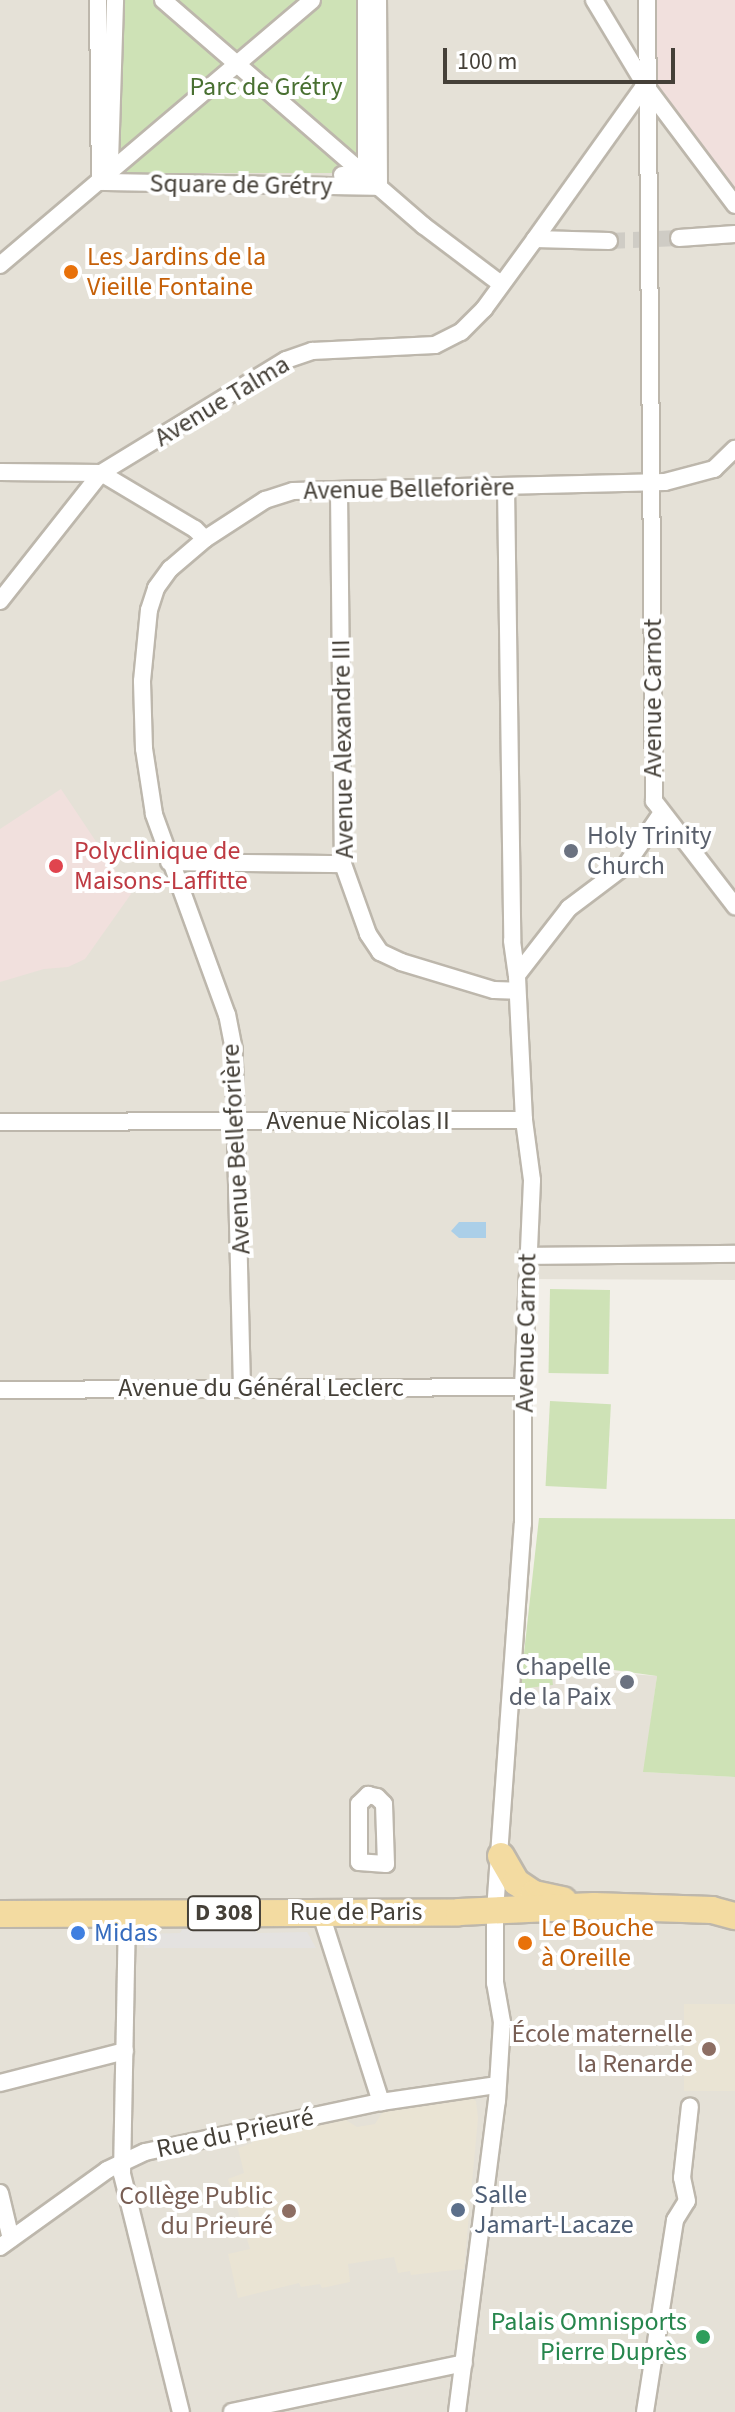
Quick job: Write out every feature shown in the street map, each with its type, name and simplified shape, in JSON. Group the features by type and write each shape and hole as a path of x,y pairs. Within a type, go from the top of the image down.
{"main road":[{"path":"501,1856 516,1882 534,1894 594,1906"},
{"name":"Rue de Paris","path":"0,1914 495,1911 594,1906 727,1908"}],"street":[{"path":"98,0 104,178"},
{"path":"104,178 115,0"},
{"path":"163,0 372,181 501,284"},
{"path":"0,265 234,63 312,0"},
{"name":"Square de Grétry","path":"104,178 372,181 366,0"},
{"path":"372,181 378,0"},
{"path":"594,0 645,85 735,205"},
{"name":"Avenue Carnot","path":"457,2412 502,2022 495,1983 495,1911 501,1856 506,1736 514,1682 523,1524 523,1387 532,1180 524,1120 517,983 569,908 626,865 661,814 654,801 645,85 647,0"},
{"name":"Avenue Talma","path":"0,601 101,473 286,360 312,351 401,349 448,340 484,309 645,85"},
{"path":"679,238 735,234"},
{"path":"535,239 609,241"},
{"name":"Avenue Belleforière","path":"242,1389 234,1050 227,1015 154,814 144,749 142,681 149,610 156,588 170,569 205,539 265,500 293,491 652,483 701,474 726,460 735,449"},
{"path":"0,472 101,473 195,529 205,539"},
{"path":"506,486 512,941 517,983"},
{"name":"Avenue Alexandre III","path":"339,491 343,864 368,934 380,952 401,962 494,990 517,983"},
{"path":"661,814 735,906"},
{"path":"169,862 343,864"},
{"name":"Avenue Nicolas II","path":"0,1122 524,1120"},
{"path":"527,1256 735,1254"},
{"name":"Avenue du Général Leclerc","path":"0,1390 523,1387"},
{"path":"320,1911 381,2102"},
{"path":"127,1914 124,2162 130,2207 181,2412"},
{"path":"0,2083 125,2051"},
{"name":"Rue du Prieuré","path":"6,2243 107,2170 145,2152 381,2102 496,2085"},
{"path":"645,2412 675,2220 687,2201 682,2178 690,2106"},
{"path":"0,2193 6,2243"},
{"path":"232,2412 464,2363"}],"shaded area":[{"path":"0,0 735,0 735,1280 527,1279 527,1581 519,1594 514,1690 552,1685 550,1668 657,1676 644,1772 735,1777 735,2412 0,2412"},
{"path":"647,0 735,0 735,205 645,85"},
{"name":"Polyclinique de Maisons-Laffitte","path":"61,789 131,894 85,959 68,967 44,969 0,982 0,829"},
{"path":"184,1927 255,1927 257,1933 307,1932 316,1948 144,1948 145,1934 180,1933"},
{"name":"École maternelle la Renarde","path":"684,2004 735,2004 735,2091 684,2091"},
{"path":"468,2096 476,2101 478,2118 464,2269 411,2275 410,2271 398,2273 394,2257 348,2264 350,2282 322,2288 320,2284 301,2287 299,2283 238,2298 228,2254 250,2249 228,2179 244,2173 238,2148 252,2143 250,2136 343,2118 357,2127 375,2124 384,2110"}],"green space":[{"name":"Parc de Grétry","path":"115,0 366,0 366,173 115,173"},
{"path":"550,1289 610,1290 609,1374 549,1373"},
{"path":"550,1401 611,1404 606,1489 546,1486"},
{"path":"539,1518 735,1519 735,1777 643,1772 657,1676 614,1670 551,1668 553,1685 520,1689"}],"water":[{"path":"459,1222 486,1222 486,1238 459,1238 451,1231"}],"tunnel":[{"path":"609,241 679,238"}],"place":[{"name":"Les Jardins de la Vieille Fontaine","path":"71,272"},
{"name":"Holy Trinity Church","path":"571,851"},
{"name":"Polyclinique de Maisons-Laffitte","path":"56,866"},
{"name":"Chapelle de la Paix","path":"627,1682"},
{"name":"Midas","path":"78,1933"},
{"name":"Le Bouche à Oreille","path":"525,1943"},
{"name":"École maternelle la Renarde","path":"709,2049"},
{"name":"Salle Jamart-Lacaze","path":"458,2210"},
{"name":"Collège Public du Prieuré","path":"289,2211"},
{"name":"Palais Omnisports Pierre Duprès","path":"703,2337"}]}
